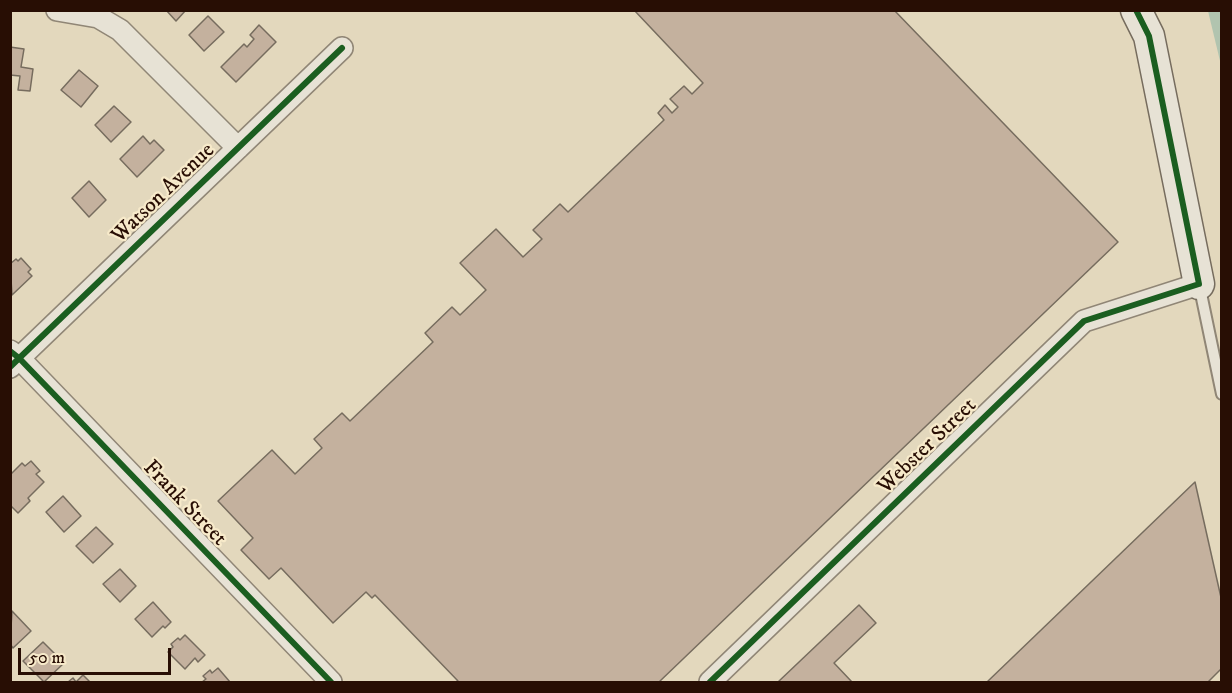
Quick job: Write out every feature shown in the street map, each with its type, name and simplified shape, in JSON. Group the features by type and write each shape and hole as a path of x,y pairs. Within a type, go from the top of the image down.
{"street":[{"path":"57,10 98,17 120,30 238,148"},
{"path":"1136,10 1149,36 1199,284"},
{"name":"Watson Avenue","path":"13,359 342,48"},
{"name":"Webster Street","path":"710,682 1084,321 1199,284"},
{"name":"Frank Street","path":"13,359 331,682"}],"lane":[{"path":"1199,284 1221,394"}],"shaded area":[{"path":"1208,11 1221,11 1221,65"}],"building":[{"path":"166,10 186,10 176,21"},
{"path":"634,10 894,10 1118,242 659,682 456,682 458,681 375,595 372,598 366,592 333,623 281,568 269,579 241,550 253,538 218,501 272,450 295,474 322,448 314,439 342,413 350,421 433,342 425,333 452,307 460,315 486,290 460,263 496,229 523,257 542,239 533,230 560,204 568,212 664,120 658,113 665,105 672,113 678,107 670,99 684,86 692,94 703,83"},
{"path":"208,16 224,32 204,51 189,35"},
{"path":"259,25 276,42 236,82 221,67 244,44 247,47 254,39 250,35"},
{"path":"10,47 24,49 21,67 33,69 30,91 18,90 20,76 10,75"},
{"path":"79,70 98,86 81,107 61,90"},
{"path":"114,106 131,122 111,142 95,125"},
{"path":"143,136 150,144 154,140 164,150 137,177 120,159"},
{"path":"89,181 106,200 89,217 72,198"},
{"path":"21,258 31,269 28,272 32,276 12,295 10,264"},
{"path":"31,461 40,471 36,474 44,482 28,498 30,501 18,513 10,505 10,475 22,463 25,466"},
{"path":"1195,482 1222,602 1222,668 1208,682 987,682"},
{"path":"63,496 81,516 64,532 46,512"},
{"path":"96,527 113,544 93,563 76,546"},
{"path":"120,569 136,586 120,602 103,584"},
{"path":"153,602 171,622 165,628 163,626 152,637 135,619"},
{"path":"859,605 876,623 834,663 852,682 778,682"},
{"path":"12,611 31,631 13,648 10,644"},
{"path":"185,635 205,655 198,662 195,658 185,669 168,652 173,647 171,644"},
{"path":"43,642 64,663 44,682 23,661"},
{"path":"218,668 230,682 202,682 206,679 203,676 210,670 212,673"},
{"path":"83,675 90,682 76,682"}],"cycle path":[{"path":"710,682 1084,321 1199,284 1149,36 1136,10"},
{"path":"10,367 342,48"},
{"path":"10,351 331,682"}]}
